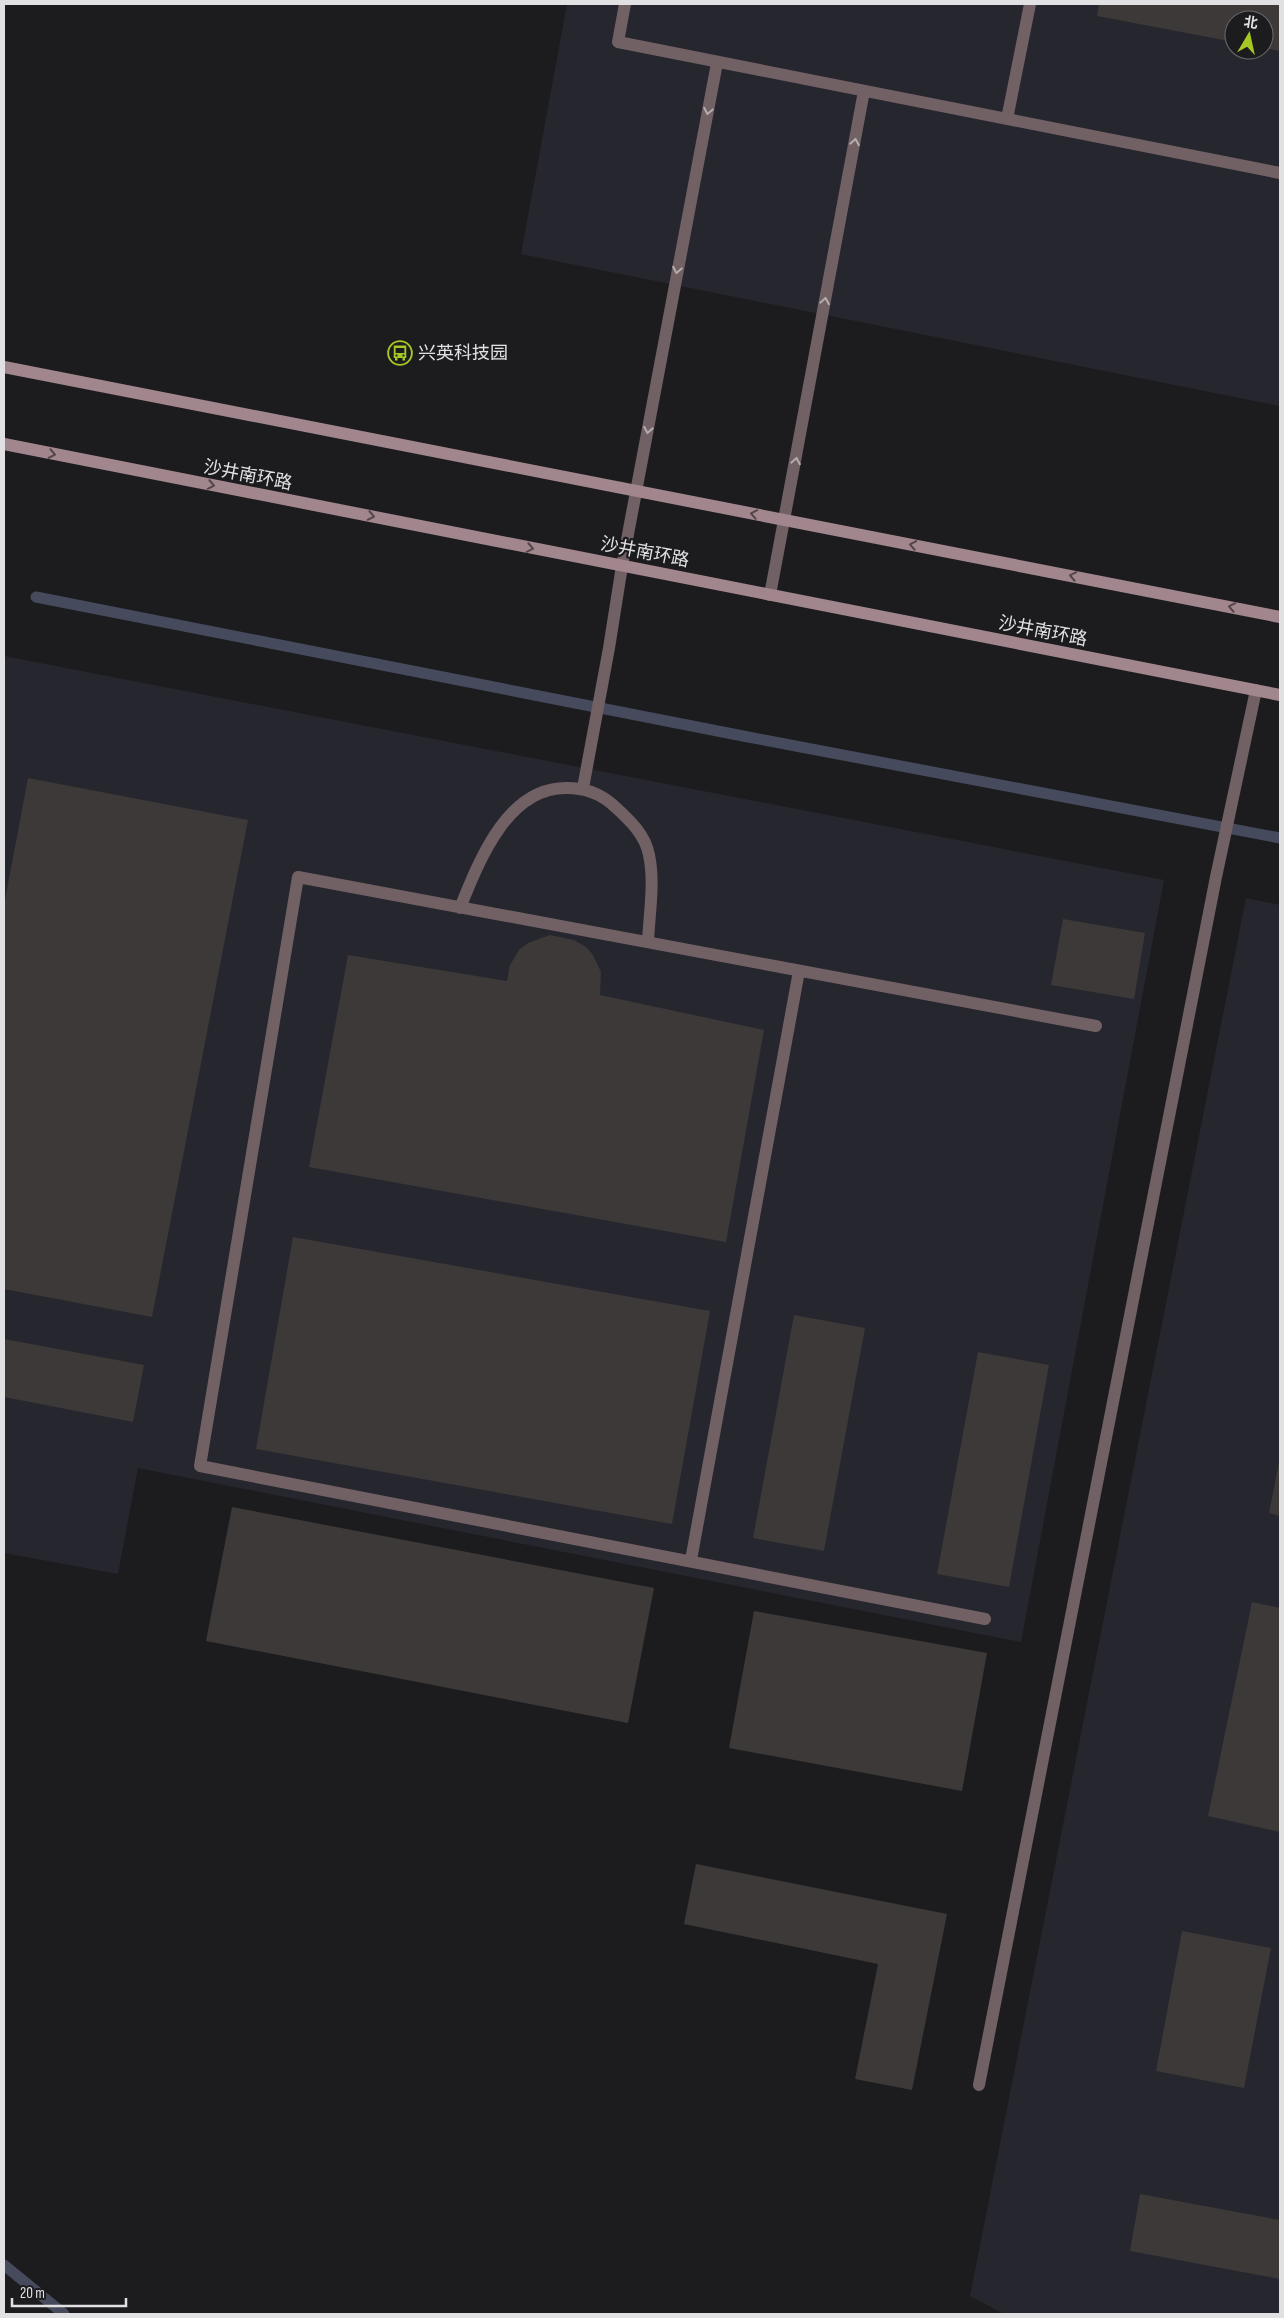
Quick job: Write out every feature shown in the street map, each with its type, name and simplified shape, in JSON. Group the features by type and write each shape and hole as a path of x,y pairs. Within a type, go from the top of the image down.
{"main road":[{"path":"4,367 1280,617"},
{"name":"沙井南环路","path":"4,444 1280,695"}],"street":[{"path":"625,4 618,42 1280,173"},
{"path":"1007,119 1030,4"},
{"path":"583,788 622,566 717,63"},
{"path":"770,595 864,91"},
{"path":"979,2085 1216,877 1256,690"},
{"path":"460,908 482,855 497,831 520,804 552,788 583,788 609,802 636,826 649,854 648,942"},
{"path":"985,1619 691,1560 200,1466 298,877 1096,1026"},
{"path":"691,1560 799,971"}],"shaded area":[{"path":"567,4 1280,4 1280,406 521,254"},
{"path":"4,656 1164,880 1021,1642 138,1468 118,1574 4,1553"},
{"path":"1246,898 1280,905 1280,2314 1004,2314 970,2296"}],"building":[{"path":"1099,4 1280,4 1280,51 1274,50 1274,10 1224,10 1224,40 1097,16"},
{"path":"28,778 248,820 152,1317 4,1289 4,905"},
{"path":"1063,919 1145,933 1134,999 1051,985"},
{"path":"550,935 574,940 586,947 593,955 601,972 600,995 764,1030 726,1242 309,1167 348,955 507,981 510,965 519,950 528,943"},
{"path":"293,1237 710,1311 672,1524 256,1449"},
{"path":"794,1315 865,1328 824,1551 753,1538"},
{"path":"4,1339 144,1365 133,1422 4,1397"},
{"path":"978,1352 1049,1365 1009,1587 937,1574"},
{"path":"1280,1462 1280,1516 1269,1513"},
{"path":"232,1507 654,1588 628,1723 206,1641"},
{"path":"1252,1602 1280,1608 1280,1832 1208,1816"},
{"path":"754,1611 987,1653 962,1791 729,1748"},
{"path":"696,1864 947,1914 912,2090 855,2079 878,1964 684,1924"},
{"path":"1182,1931 1271,1948 1244,2088 1156,2071"},
{"path":"1140,2194 1280,2220 1280,2279 1130,2251"}],"waterway":[{"path":"36,597 743,736 1280,838"},
{"path":"4,2265 64,2314"}],"place":[{"name":"兴英科技园","path":"400,353"}]}
